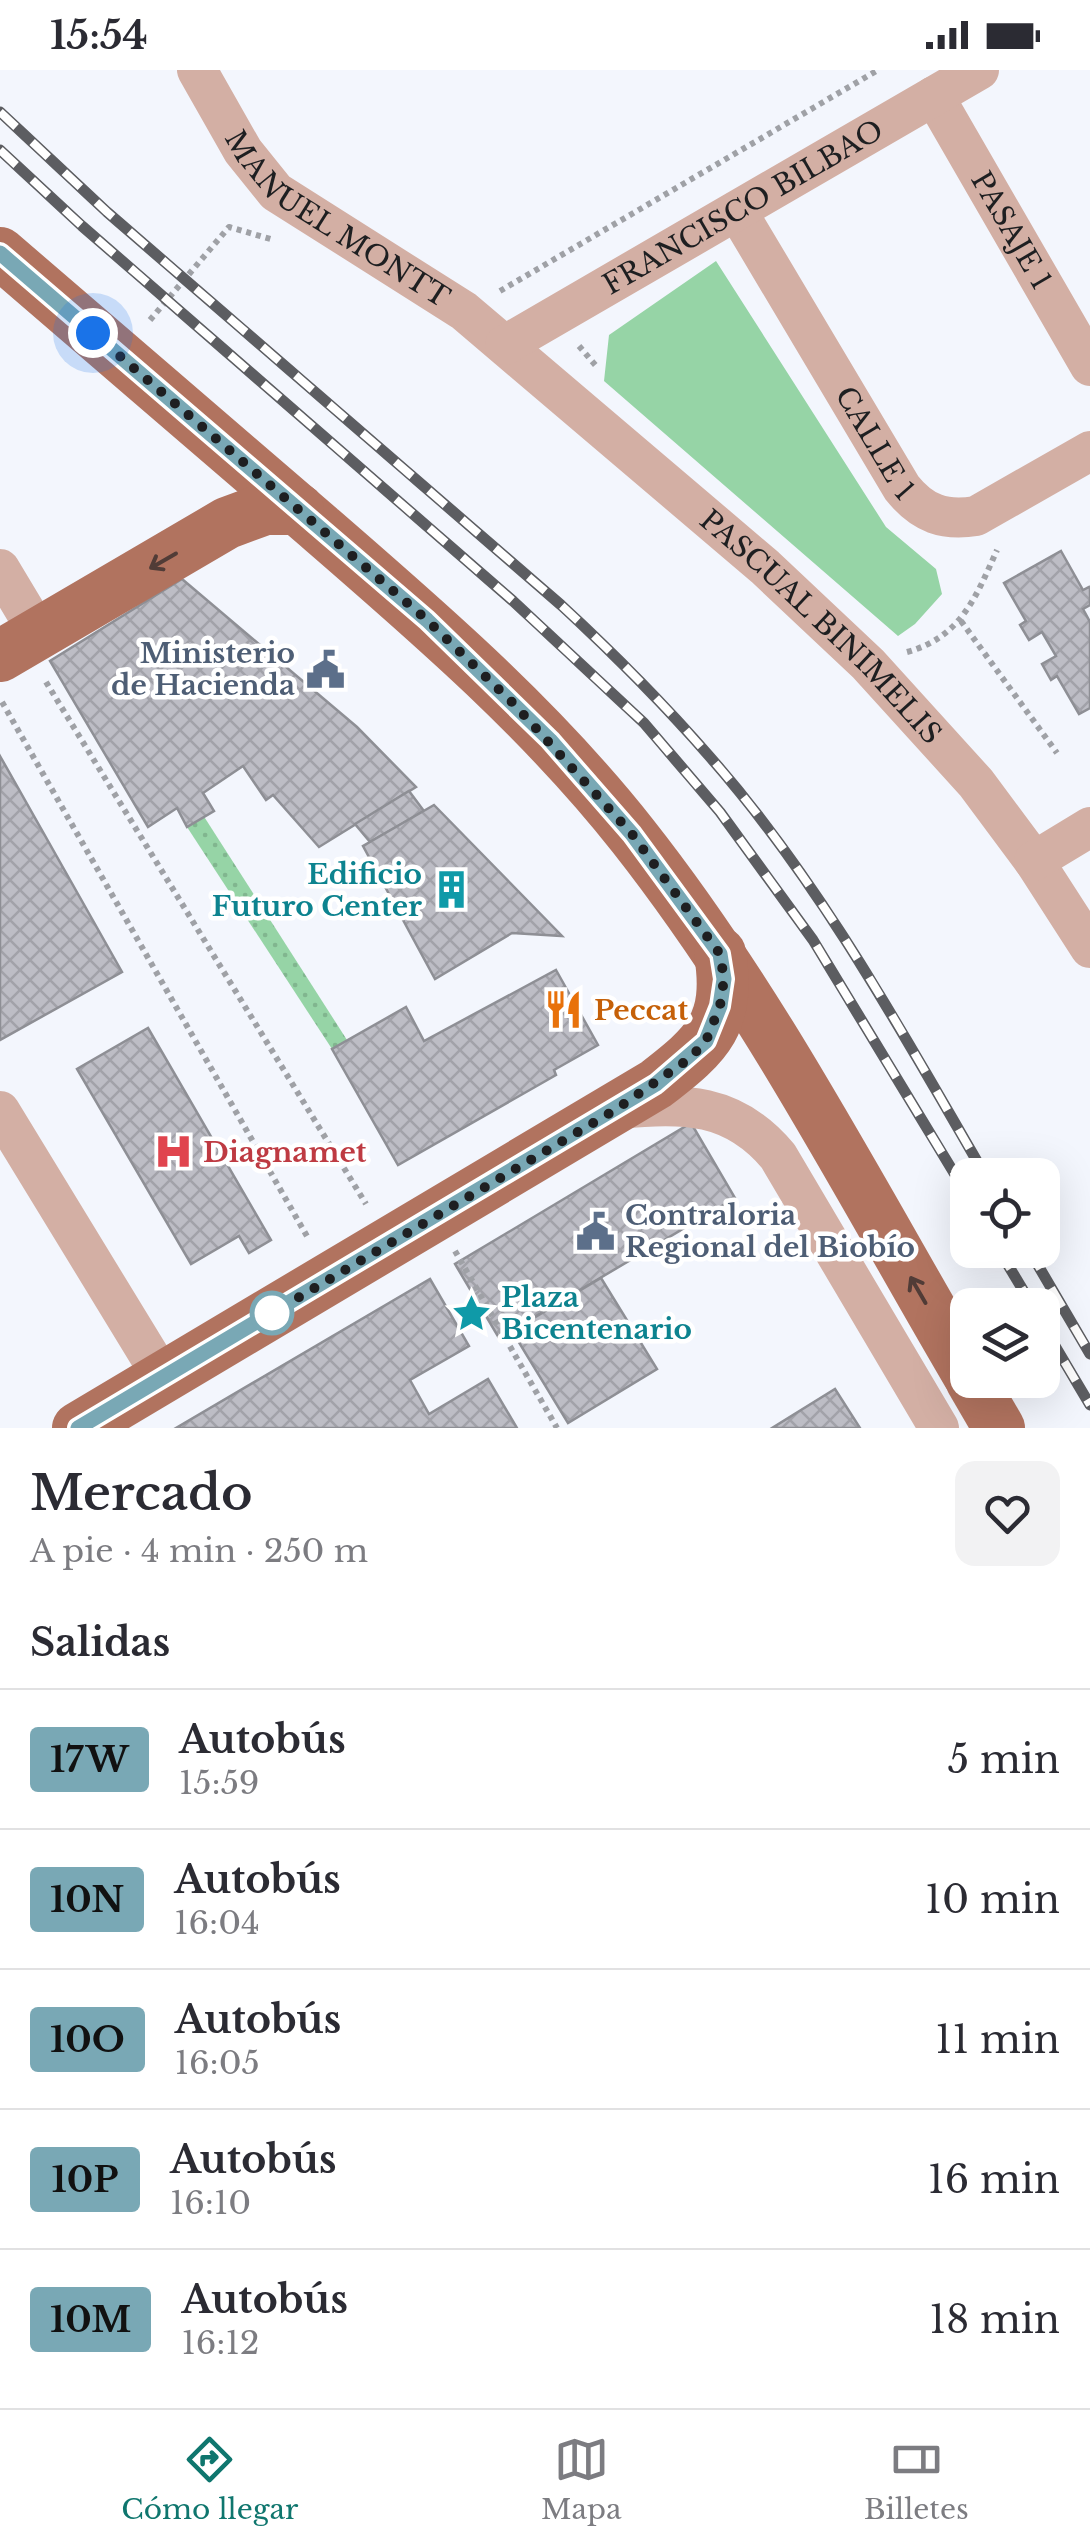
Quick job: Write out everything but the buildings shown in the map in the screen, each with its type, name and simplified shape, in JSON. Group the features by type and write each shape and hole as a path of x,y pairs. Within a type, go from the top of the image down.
{"main road":[{"path":"0,253 427,620 550,740 632,834 720,954 789,1065 950,1344"},
{"path":"21,644 227,523 266,509 298,509"},
{"path":"93,1424 163,1378 656,1084 706,1041 716,1022 724,990 720,954"},
{"path":"981,1398 999,1428"}],"street":[{"name":"MANUEL MONTT","path":"197,70 244,151 276,192 464,311 506,345"},
{"name":"FRANCISCO BILBAO","path":"506,345 979,70"},
{"name":"PASAJE 1","path":"934,96 1090,366"},
{"name":"CALLE 1","path":"736,211 913,502 926,512 959,519 976,516 1090,451"},
{"name":"PASCUAL BINIMELIS","path":"506,345 765,567 868,664 976,784 1034,861 1090,948"},
{"path":"0,569 21,644"},
{"path":"1034,861 1090,827"},
{"path":"615,1110 664,1104 691,1106 725,1115 764,1140 778,1156 939,1428"},
{"path":"0,1111 163,1378"}],"path":[{"path":"464,311 878,70"},
{"path":"150,320 230,227 290,244"},
{"path":"868,664 924,647 961,621 1007,530 992,508"},
{"path":"961,621 1057,753"},
{"path":"21,644 390,1244"},
{"path":"0,698 330,1278"},
{"path":"435,1216 557,1428"}],"green space":[{"path":"716,261 886,527 936,569 942,594 915,624 898,636 604,381 609,335"},
{"path":"203,815 347,1040 332,1049 187,827"}],"railway":[{"path":"0,112 107,212 561,605 674,717 750,805 823,906 975,1158"},
{"path":"0,150 513,601 644,723 720,812 813,940 950,1166"},
{"path":"1010,1268 1022,1288"},
{"path":"1040,1268 1090,1354"},
{"path":"1060,1354 1090,1405"}],"bus line":[{"name":"17W","path":"0,253 427,620 513,703 632,834 720,954 724,979 716,1022 706,1041 656,1084 78,1428"}],"place":[{"name":"Ministerio de Hacienda","path":"325,669"},
{"name":"Edificio Futuro Center","path":"452,890"},
{"name":"Peccat","path":"564,1010"},
{"name":"Diagnamet","path":"173,1152"},
{"name":"Contraloria Regional del Biobío","path":"595,1231"},
{"name":"Plaza Bicentenario","path":"471,1313"}],"route":[{"path":"93,333 427,620 513,703 632,834 720,954 724,990 716,1022 706,1041 689,1059 615,1110 264,1318 272,1313"}]}
